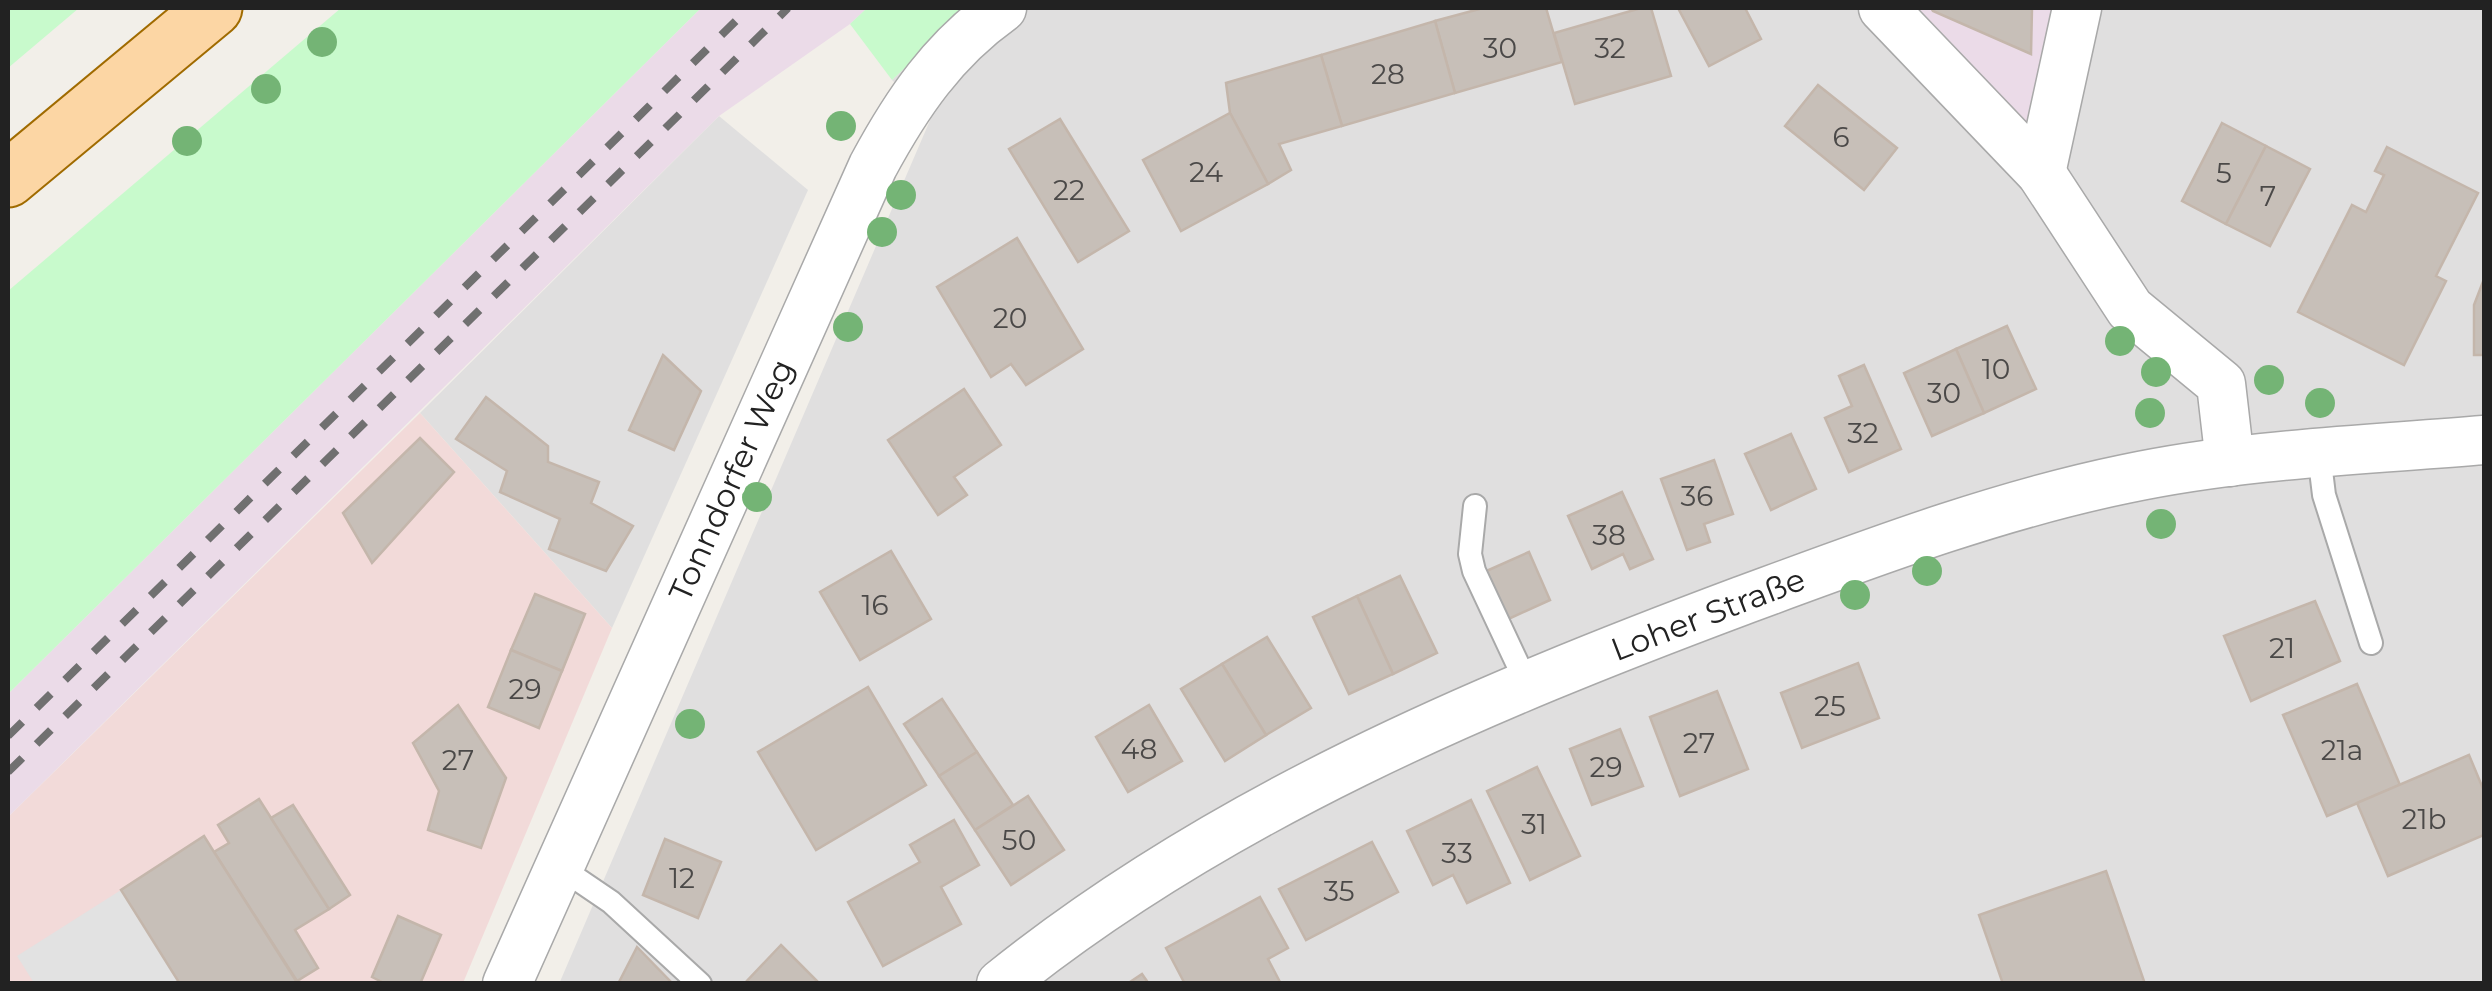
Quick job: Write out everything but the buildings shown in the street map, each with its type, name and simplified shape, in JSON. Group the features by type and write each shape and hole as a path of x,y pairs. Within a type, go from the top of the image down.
{"main road":[{"path":"8,180 214,8"}],"street":[{"name":"Tonndorfer Weg","path":"507,984 873,166 904,111 946,54 1002,8"},
{"path":"1883,8 2042,173 2130,309 2221,384 2230,462"},
{"path":"2042,173 2078,8"},
{"name":"Loher Straße","path":"1001,984 1066,932 1254,815 1526,684 1892,544 2123,479 2230,462 2484,440"}],"lane":[{"path":"2319,454 2324,494 2371,643"},
{"path":"1476,506 1470,554 1474,571 1526,684"},
{"path":"558,866 611,902 700,984"}],"shaded area":[{"path":"701,8 867,8 719,116 8,817 8,694"},
{"path":"969,8 2484,8 2484,983 559,984 931,118 892,80"},
{"path":"1883,8 2077,8 2041,173"},
{"path":"719,116 808,190 612,628 420,413"},
{"path":"420,413 612,628 463,983 8,984 8,817"},
{"path":"121,890 180,983 34,983 17,956"}],"green space":[{"path":"8,8 79,8 8,68"},
{"path":"341,8 701,8 8,694 8,291"},
{"path":"867,8 969,8 892,80 850,24"}],"railway":[{"path":"8,736 749,8"},
{"path":"8,772 788,8"}]}
